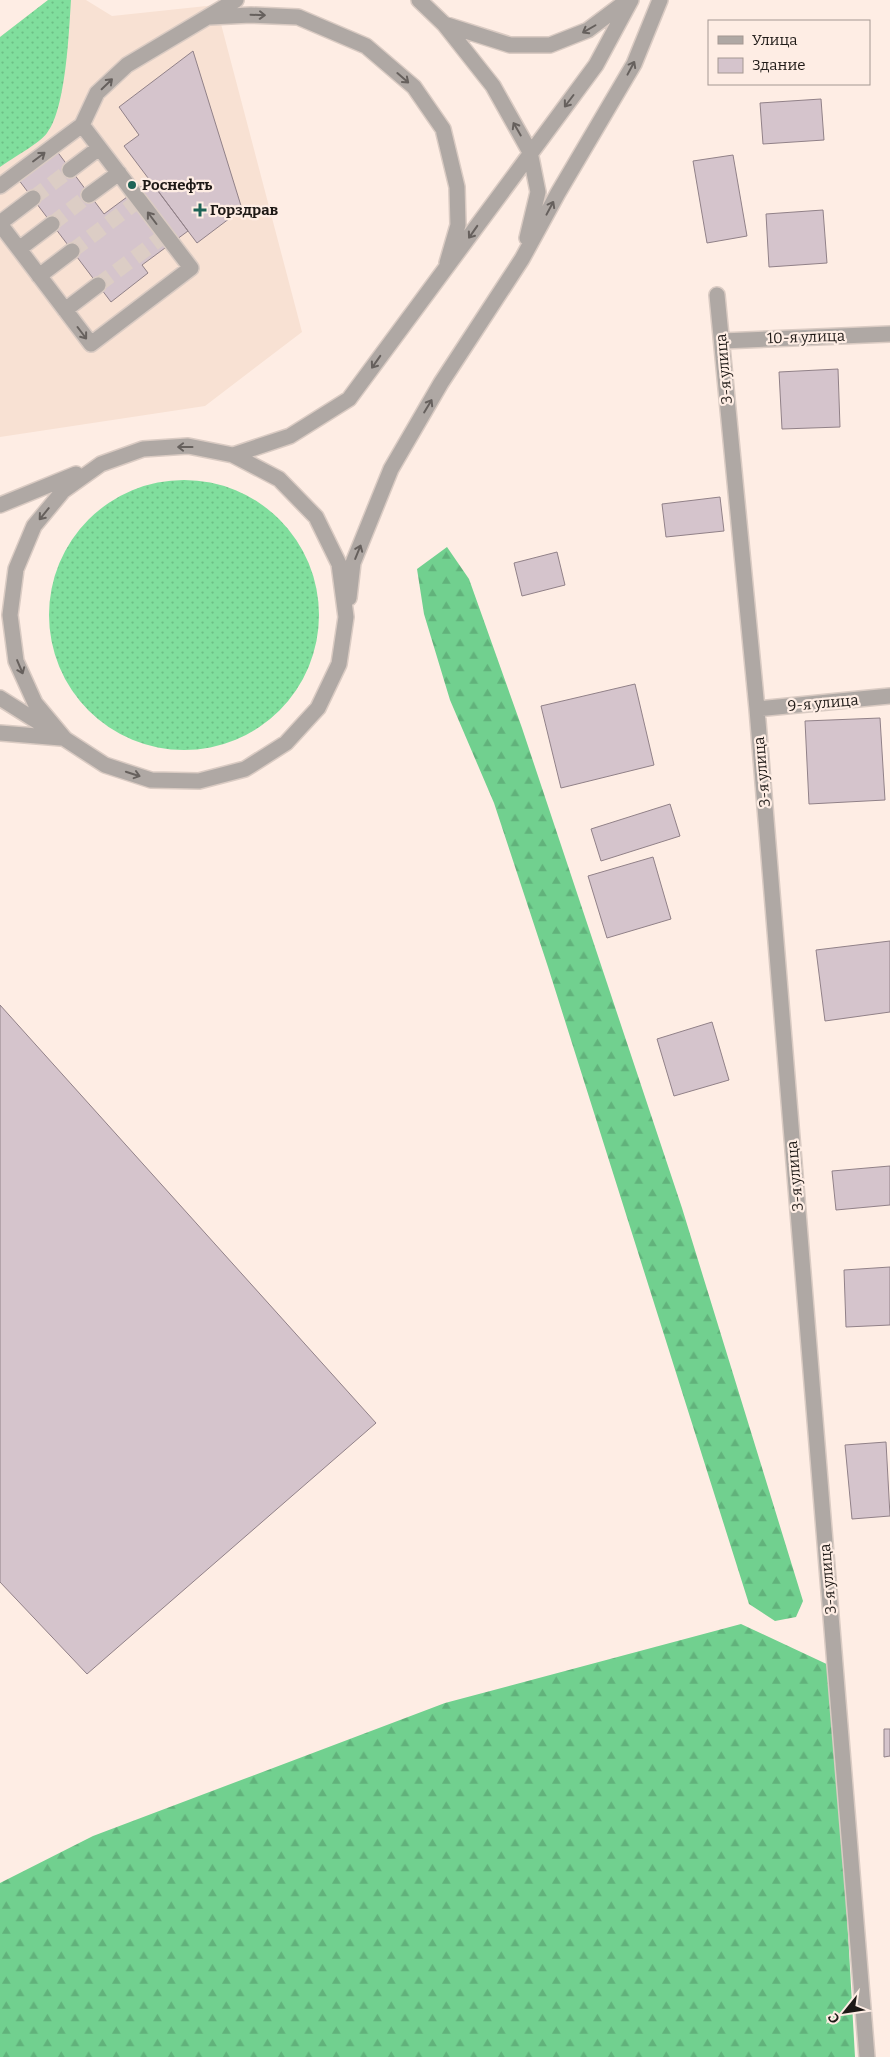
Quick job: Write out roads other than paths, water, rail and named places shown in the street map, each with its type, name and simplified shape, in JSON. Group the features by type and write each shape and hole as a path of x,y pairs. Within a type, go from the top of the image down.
{"street":[{"path":"0,186 82,125 98,92 127,65 236,0"},
{"path":"419,0 444,24 493,86 530,152 538,192 522,259"},
{"path":"444,24 510,45 550,46 588,30 630,0"},
{"path":"233,454 290,436 349,399 397,332 443,275 530,152 596,65 630,0"},
{"path":"0,698 105,766 151,780 199,781 245,768 286,743 318,708 339,664 353,563 391,469 441,383 522,259 558,193 634,64 660,0"},
{"path":"210,17 251,15 298,17 366,46 414,88 443,129 457,187 458,225 443,275"},
{"path":"33,198 0,224 91,344 191,268 82,125"},
{"path":"70,170 99,148"},
{"path":"89,196 119,173"},
{"path":"19,249 52,224"},
{"path":"39,276 72,251"},
{"path":"65,310 98,285"},
{"name":"3-я улица","path":"717,295 757,709 867,2057"},
{"name":"10-я улица","path":"722,341 890,334"},
{"path":"0,505 143,449 188,446 233,454 279,479 316,517 339,564 346,617"},
{"path":"65,739 35,703 16,661 10,615 16,569 34,526 63,491 101,464"},
{"name":"9-я улица","path":"757,709 890,696"},
{"path":"0,733 65,739"}],"tunnel":[{"path":"33,198 70,170"},
{"path":"52,224 89,195"},
{"path":"72,251 139,200"},
{"path":"98,285 165,235"}],"place":[{"name":"Роснефть","path":"132,185"},
{"name":"Горздрав","path":"200,210"}]}
